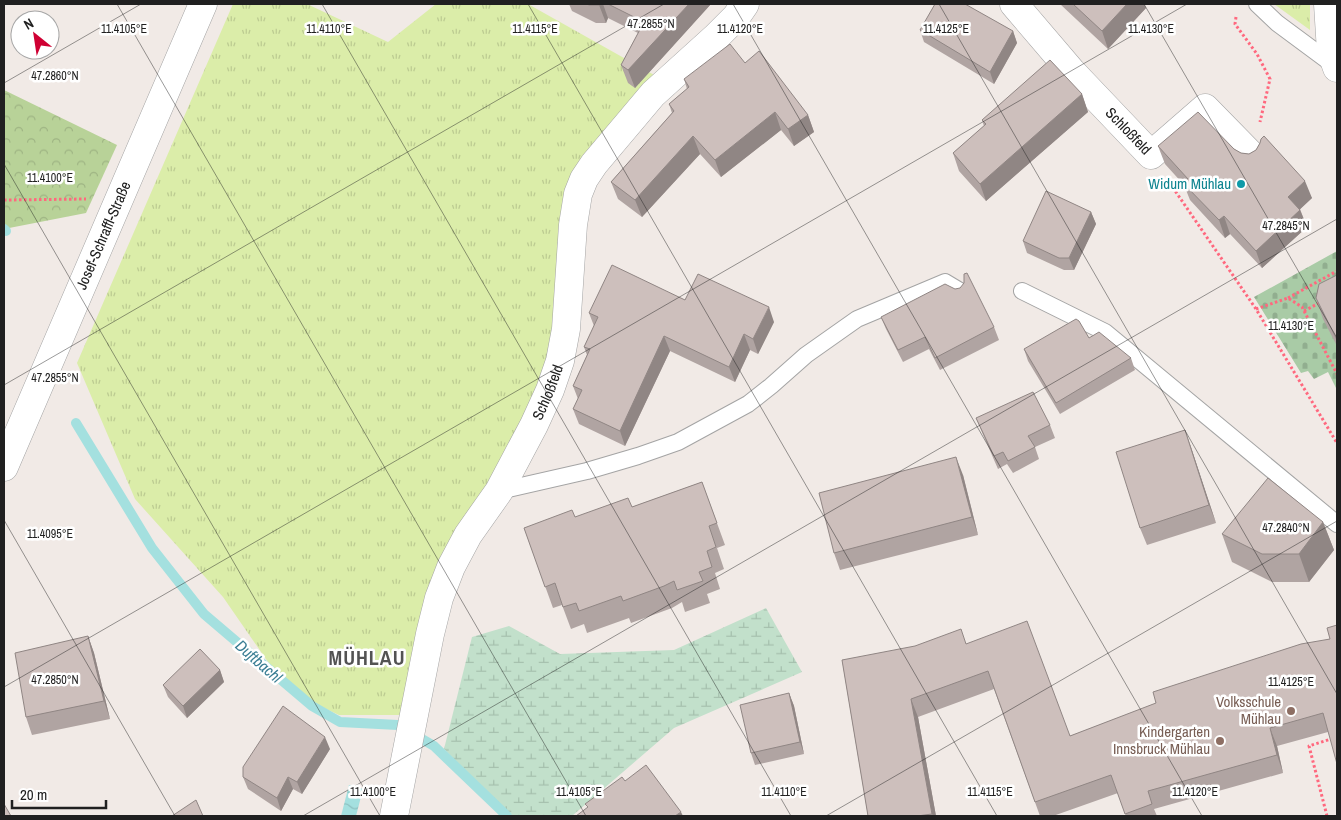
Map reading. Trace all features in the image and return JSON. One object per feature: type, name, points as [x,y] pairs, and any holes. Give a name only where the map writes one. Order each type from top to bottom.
[{"type":"street","name":"Josef-Schraffl-Straße","points":[[4,467],[203,4]]},
{"type":"street","name":"Schloßfeld","points":[[394,816],[430,634],[439,598],[451,567],[468,535],[499,491],[534,425],[550,390],[560,361],[566,328],[573,225],[578,194],[584,179],[594,164],[653,94],[716,37],[736,17],[745,4]]},
{"type":"street","name":"Schloßfeld","points":[[1014,4],[1072,72],[1152,155],[1205,108],[1252,156]]},
{"type":"street","points":[[1328,4],[1331,51],[1337,68]]},
{"type":"lane","points":[[1256,4],[1277,23],[1337,68]]},
{"type":"lane","points":[[499,491],[587,471],[678,442],[748,404],[806,355],[857,319],[945,282],[960,291]]},
{"type":"lane","points":[[1022,291],[1105,332],[1337,524]]},
{"type":"path","points":[[1238,9],[1235,24],[1257,54],[1270,79],[1252,156]]},
{"type":"path","points":[[1152,155],[1256,309],[1337,443]]},
{"type":"path","points":[[4,200],[118,198]]},
{"type":"path","points":[[1256,309],[1288,298],[1337,270]]},
{"type":"path","points":[[1288,298],[1302,307],[1337,374]]},
{"type":"path","points":[[1304,311],[1329,298]]},
{"type":"path","points":[[1327,816],[1309,746],[1337,738]]},
{"type":"green space","points":[[233,4],[307,4],[388,42],[436,4],[528,4],[656,76],[585,162],[554,343],[535,408],[452,547],[409,715],[339,715],[288,691],[223,597],[135,499],[77,363]]},
{"type":"green space","points":[[1274,4],[1310,4],[1310,30]]},
{"type":"green space","points":[[4,90],[117,145],[86,213],[4,229]]},
{"type":"green space","points":[[1337,251],[1337,390],[1328,372],[1314,379],[1308,371],[1301,373],[1254,297]]},
{"type":"green space","points":[[766,608],[802,672],[674,728],[572,816],[512,816],[444,749],[472,637],[509,626],[560,654],[674,650]]},
{"type":"water","points":[[349,785],[363,789],[356,816],[341,816]]},
{"type":"building","points":[[608,4],[689,4],[628,70],[621,65],[644,22]]},
{"type":"building","points":[[935,4],[965,4],[1013,31],[990,72],[920,30]]},
{"type":"building","points":[[1073,4],[1127,4],[1102,31]]},
{"type":"building","points":[[730,44],[745,63],[759,51],[808,115],[788,129],[775,112],[715,160],[693,136],[635,200],[611,182],[674,111],[669,104],[689,87],[684,79]]},
{"type":"building","points":[[1050,60],[1082,94],[980,184],[953,153],[986,124],[982,120]]},
{"type":"building","name":"Widum Mühlau","points":[[1198,112],[1234,149],[1241,153],[1249,154],[1256,150],[1264,136],[1305,181],[1288,197],[1300,210],[1256,251],[1224,216],[1219,220],[1183,183],[1188,179],[1158,146]]},
{"type":"building","points":[[1046,191],[1091,212],[1069,258],[1059,258],[1023,241]]},
{"type":"building","points":[[612,265],[685,300],[698,274],[769,307],[753,339],[744,334],[729,367],[664,336],[620,431],[573,409],[582,390],[573,386],[590,349],[584,347],[598,317],[589,313]]},
{"type":"building","points":[[967,273],[994,327],[935,358],[925,337],[898,350],[881,317],[945,284],[955,289],[960,288],[964,283],[964,274]]},
{"type":"building","points":[[1337,275],[1337,340],[1316,298],[1319,284]]},
{"type":"building","points":[[1076,319],[1089,338],[1099,332],[1131,358],[1056,403],[1024,349]]},
{"type":"building","points":[[1033,392],[1050,425],[1028,436],[1035,447],[1008,461],[1003,452],[994,456],[976,418]]},
{"type":"building","points":[[1185,430],[1209,505],[1140,528],[1116,452]]},
{"type":"building","points":[[956,457],[972,517],[834,553],[819,493]]},
{"type":"building","points":[[1268,478],[1323,522],[1299,554],[1262,554],[1222,534]]},
{"type":"building","points":[[702,482],[717,523],[709,526],[716,547],[707,551],[712,567],[699,572],[703,581],[677,590],[674,581],[623,601],[621,596],[579,611],[576,603],[563,607],[555,583],[545,587],[524,528],[572,510],[575,517],[628,498],[632,507]]},
{"type":"building","points":[[1027,621],[1070,736],[1156,703],[1153,692],[1301,644],[1330,639],[1327,628],[1337,625],[1337,764],[1323,713],[1270,728],[1277,755],[1148,791],[1152,804],[1125,814],[1111,775],[1035,802],[988,671],[911,699],[932,814],[917,816],[868,816],[842,660],[915,646],[961,629],[966,644]]},
{"type":"building","points":[[88,636],[104,701],[26,717],[15,653]]},
{"type":"building","points":[[200,649],[220,670],[183,706],[163,685]]},
{"type":"building","points":[[789,693],[800,742],[751,753],[740,705]]},
{"type":"building","points":[[283,706],[325,737],[297,782],[288,777],[277,798],[243,777],[243,767]]},
{"type":"building","points":[[646,765],[681,812],[675,816],[576,816],[588,807],[585,804],[622,777],[625,781]]},
{"type":"building","points":[[196,800],[203,816],[172,816]]},
{"type":"building","points":[[4,804],[11,816],[4,816]]},
{"type":"waterway","name":"Duftbachl","points":[[76,423],[152,548],[204,614],[312,706],[340,722],[398,725],[434,746],[507,816]]},
{"type":"place","name":"Widum Mühlau","points":[[1241,184]]},
{"type":"place","name":"Volksschule Mühlau","points":[[1291,711]]},
{"type":"place","name":"Kindergarten Innsbruck Mühlau","points":[[1220,741]]},
{"type":"district","name":"MÜHLAU","points":[[367,658]]}]
